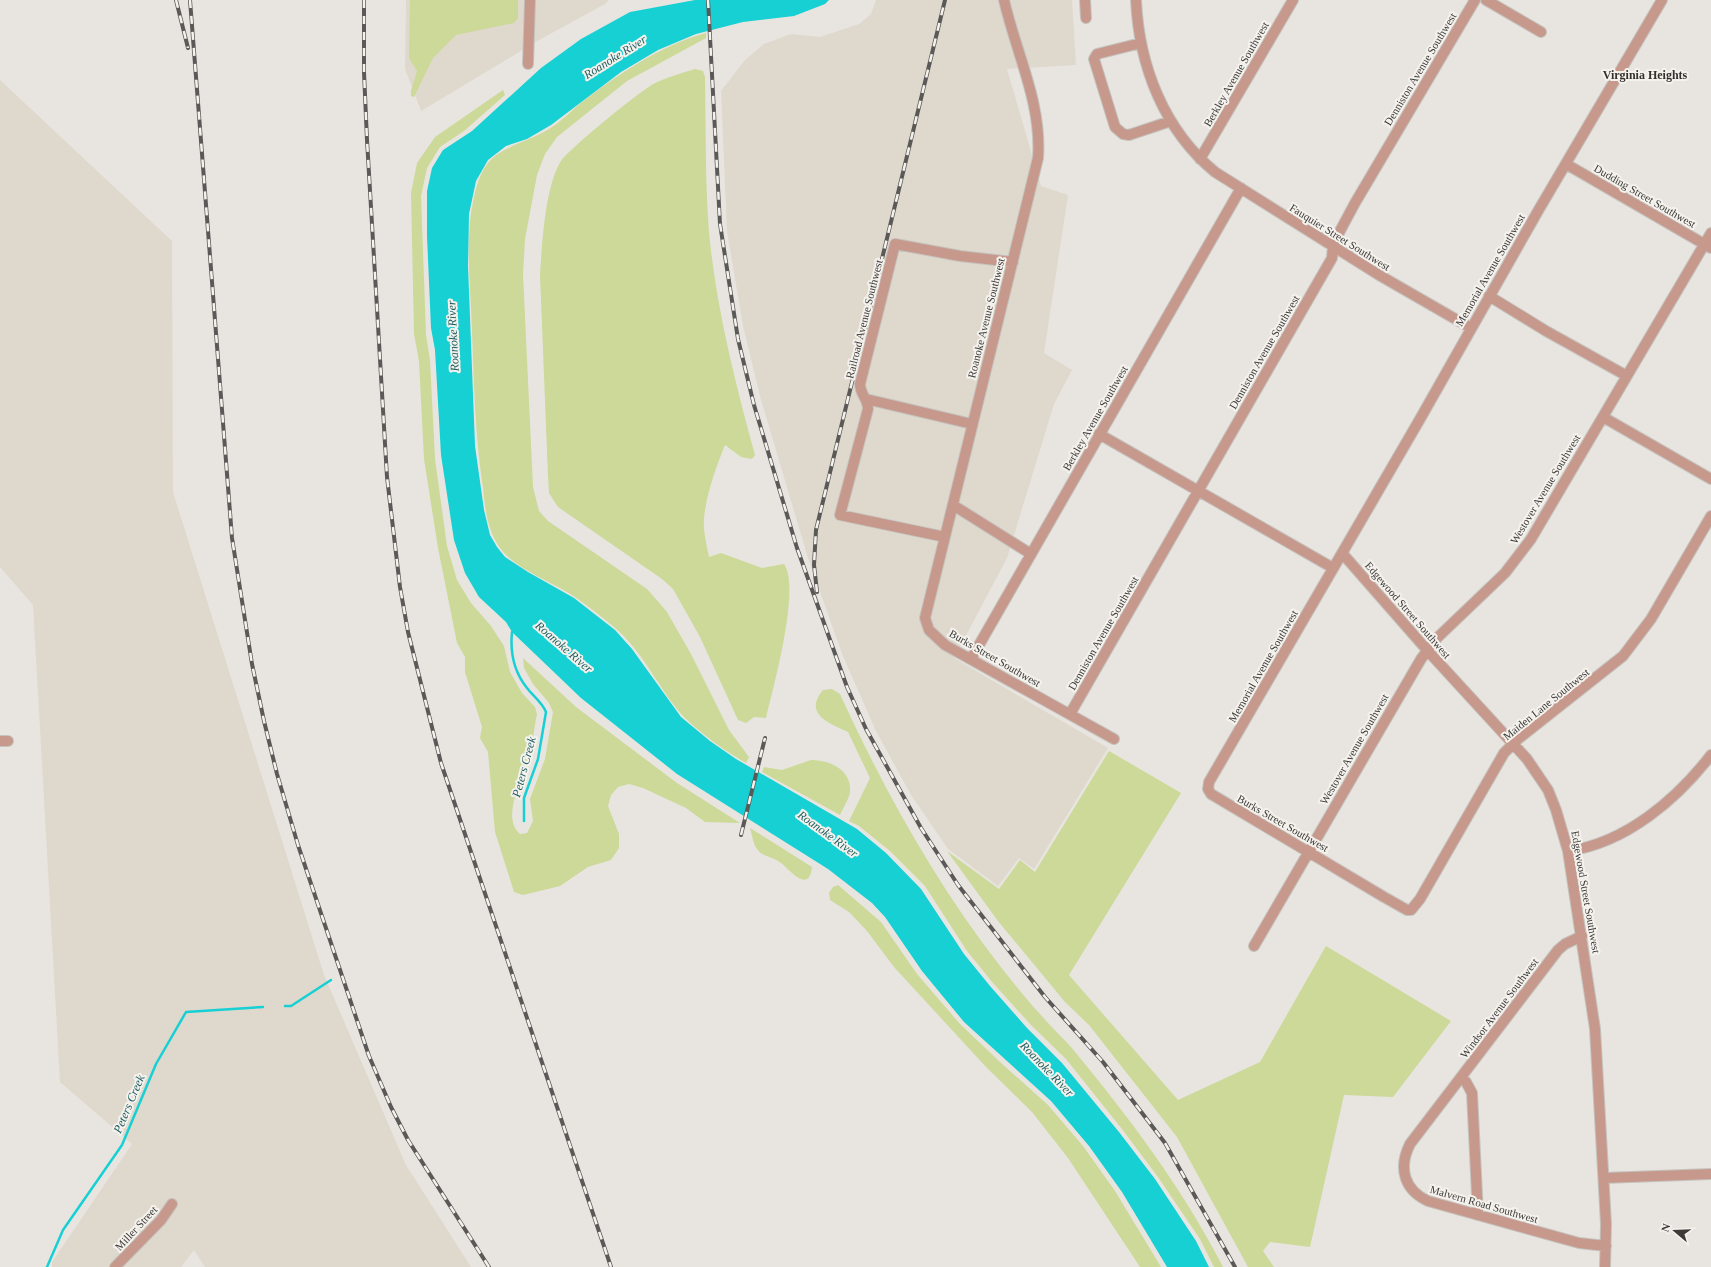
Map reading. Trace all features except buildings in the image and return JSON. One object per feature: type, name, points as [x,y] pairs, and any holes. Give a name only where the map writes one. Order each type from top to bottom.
[{"type":"street","points":[[528,64],[530,0]]},
{"type":"street","name":"Roanoke Avenue Southwest","points":[[945,538],[1038,158],[1039,139],[1037,117],[1004,0]]},
{"type":"street","points":[[1085,0],[1086,18]]},
{"type":"street","name":"Fauquier Street Southwest","points":[[1136,0],[1141,43],[1151,81],[1171,121],[1189,148],[1200,159],[1215,172],[1378,275],[1471,328]]},
{"type":"street","name":"Berkley Avenue Southwest","points":[[1200,159],[1293,0]]},
{"type":"street","name":"Denniston Avenue Southwest","points":[[1070,714],[1332,258],[1333,246],[1355,203],[1475,0]]},
{"type":"street","points":[[1486,0],[1541,32]]},
{"type":"street","name":"Memorial Avenue Southwest","points":[[1212,776],[1662,0]]},
{"type":"street","points":[[1141,43],[1097,54],[1094,59],[1104,98],[1115,127],[1123,134],[1129,135],[1171,121]]},
{"type":"street","name":"Dudding Street Southwest","points":[[1566,164],[1708,246]]},
{"type":"street","name":"Berkley Avenue Southwest","points":[[971,659],[1241,188]]},
{"type":"street","name":"Westover Avenue Southwest","points":[[1254,946],[1427,650],[1505,573],[1524,549],[1627,376],[1708,246],[1711,233]]},
{"type":"street","name":"Railroad Avenue Southwest","points":[[945,538],[840,515],[868,409],[860,384],[895,244],[968,257],[1013,262]]},
{"type":"street","points":[[1489,296],[1546,331],[1627,376]]},
{"type":"street","points":[[866,399],[972,424]]},
{"type":"street","points":[[1603,417],[1711,478]]},
{"type":"street","points":[[1099,434],[1333,568]]},
{"type":"street","points":[[953,506],[1031,554]]},
{"type":"street","name":"Maiden Lane Southwest","points":[[1360,882],[1407,910],[1414,908],[1500,759],[1512,744],[1623,656],[1651,619],[1711,516]]},
{"type":"street","name":"Burks Street Southwest","points":[[945,538],[925,612],[926,624],[934,636],[971,659],[1114,738]]},
{"type":"street","name":"Edgewood Street Southwest","points":[[1342,553],[1538,774],[1548,790],[1556,810],[1568,851],[1595,1029],[1604,1178],[1606,1246],[1605,1267]]},
{"type":"street","points":[[1568,851],[1589,847],[1630,828],[1666,803],[1681,789],[1711,755]]},
{"type":"street","name":"Burks Street Southwest","points":[[1212,776],[1208,789],[1214,797],[1360,882]]},
{"type":"street","name":"Windsor Avenue Southwest","points":[[1442,1103],[1558,950],[1565,944],[1582,936]]},
{"type":"street","points":[[1461,1078],[1466,1082],[1472,1092],[1478,1215]]},
{"type":"street","name":"Malvern Road Southwest","points":[[1442,1103],[1410,1144],[1406,1152],[1403,1166],[1404,1179],[1413,1192],[1420,1198],[1478,1215],[1579,1242],[1606,1246]]},
{"type":"street","points":[[1604,1178],[1711,1174]]},
{"type":"street","name":"Miller Street","points":[[115,1267],[161,1220],[172,1204]]},
{"type":"shaded area","points":[[406,0],[609,0],[605,4],[539,40],[421,111],[405,69]]},
{"type":"shaded area","points":[[876,0],[1072,0],[1076,65],[1007,69],[1041,186],[1068,195],[1044,353],[1072,370],[1054,404],[1007,558],[954,658],[1108,748],[1034,869],[1019,858],[998,886],[948,849],[911,795],[875,729],[843,656],[808,558],[761,400],[743,326],[727,231],[721,91],[745,60],[764,44],[791,34],[820,37],[859,24],[871,14]]},
{"type":"shaded area","points":[[0,80],[172,241],[173,492],[324,975],[406,1165],[471,1267],[205,1267],[194,1250],[181,1267],[52,1267],[52,1262],[132,1144],[60,1082],[33,605],[0,567]]},
{"type":"green space","points":[[410,0],[518,0],[518,18],[514,23],[456,35],[433,58],[414,97],[411,96],[411,91],[417,71],[409,58]]},
{"type":"green space","points":[[706,33],[706,38],[627,81],[557,137],[545,154],[537,175],[525,239],[523,274],[533,487],[539,511],[548,521],[647,589],[667,612],[691,654],[729,730],[749,757],[746,763],[729,753],[697,729],[683,716],[634,647],[614,627],[566,591],[513,561],[498,545],[491,532],[486,510],[478,449],[475,410],[469,243],[473,200],[476,187],[484,168],[501,152],[545,132],[596,91],[626,71],[673,45]]},
{"type":"green space","points":[[695,69],[703,71],[705,77],[708,213],[716,288],[740,400],[755,455],[752,459],[741,457],[725,445],[707,498],[704,519],[706,543],[709,557],[721,553],[762,568],[784,564],[788,576],[788,615],[766,718],[754,717],[746,723],[738,720],[700,637],[673,589],[662,579],[558,507],[549,493],[540,275],[545,216],[551,185],[561,161],[577,144],[606,120],[655,83]]},
{"type":"green space","points":[[503,90],[505,95],[464,131],[440,147],[427,168],[421,196],[426,335],[430,360],[435,459],[447,546],[457,580],[471,603],[491,626],[504,646],[510,672],[522,693],[535,707],[537,714],[530,751],[515,796],[512,817],[514,827],[520,834],[527,833],[533,821],[530,799],[545,759],[553,712],[549,703],[533,684],[524,668],[523,658],[576,707],[677,783],[740,823],[705,822],[686,808],[643,788],[629,784],[618,787],[611,795],[608,806],[619,834],[619,848],[611,860],[588,867],[560,886],[523,895],[514,892],[495,832],[488,752],[480,738],[482,727],[465,672],[465,657],[457,643],[438,548],[424,459],[419,361],[414,334],[411,193],[417,163],[435,137]]},
{"type":"green space","points":[[832,689],[840,694],[874,765],[893,800],[932,868],[954,902],[1000,966],[1048,1023],[1071,1047],[1113,1099],[1153,1153],[1190,1209],[1223,1267],[1214,1267],[1200,1239],[1158,1177],[1122,1129],[1066,1059],[1031,1025],[993,983],[967,951],[925,886],[890,851],[859,826],[849,821],[870,778],[848,732],[826,721],[817,711],[816,705],[818,698],[823,690]]},
{"type":"green space","points":[[1109,751],[1181,793],[1069,975],[1178,1100],[1260,1062],[1326,946],[1451,1021],[1393,1097],[1344,1095],[1310,1247],[1270,1242],[1263,1251],[1274,1267],[1248,1267],[1177,1137],[1089,1025],[1065,1002],[998,921],[947,851],[999,889],[1020,860],[1035,872]]},
{"type":"green space","points":[[811,760],[818,760],[832,764],[844,772],[850,784],[850,792],[840,815],[762,772],[764,767],[782,770]]},
{"type":"green space","points":[[750,828],[812,867],[810,875],[807,879],[803,880],[798,878],[778,861],[759,852],[754,844]]},
{"type":"green space","points":[[838,885],[881,922],[917,974],[960,1024],[1048,1105],[1083,1146],[1115,1191],[1161,1267],[1140,1267],[1068,1158],[1032,1112],[986,1067],[894,967],[867,931],[849,912],[830,900],[829,893],[833,887]]},
{"type":"water","name":"Roanoke River","points":[[695,0],[829,0],[825,4],[794,16],[743,22],[696,34],[658,50],[621,72],[551,125],[527,139],[506,146],[488,160],[476,181],[469,214],[468,266],[475,446],[484,510],[490,535],[505,557],[574,598],[615,630],[632,649],[681,717],[710,741],[736,759],[857,829],[886,853],[921,889],[964,954],[990,986],[1027,1028],[1062,1063],[1119,1132],[1155,1179],[1196,1241],[1209,1267],[1167,1267],[1122,1192],[1089,1146],[1051,1101],[964,1022],[922,971],[885,917],[872,903],[828,869],[677,774],[581,698],[512,632],[506,622],[479,597],[465,573],[454,540],[441,455],[435,350],[431,328],[427,236],[427,191],[432,168],[443,150],[472,131],[541,68],[581,39],[630,12]]},
{"type":"waterway","name":"Peters Creek","points":[[515,630],[512,632],[512,654],[516,669],[529,691],[542,705],[546,712],[538,759],[524,798],[524,821]]},
{"type":"waterway","name":"Peters Creek","points":[[285,1006],[291,1006],[331,980]]},
{"type":"waterway","name":"Peters Creek","points":[[47,1267],[63,1230],[122,1145],[156,1064],[186,1012],[263,1007]]},
{"type":"railway","points":[[176,0],[188,48]]},
{"type":"railway","points":[[190,0],[232,538],[252,664],[264,721],[277,774],[298,845],[369,1056],[391,1107],[408,1140],[489,1267]]},
{"type":"railway","points":[[364,0],[364,72],[367,140],[387,477],[400,587],[408,632],[441,763],[611,1267]]},
{"type":"railway","points":[[708,0],[720,224],[738,339],[754,405],[797,548],[847,687],[866,729],[921,828],[958,885],[1045,997],[1103,1062],[1165,1143],[1235,1267]]},
{"type":"railway","points":[[817,592],[814,565],[816,530],[945,0]]},
{"type":"railway","points":[[741,835],[765,738]]},
{"type":"district","name":"Virginia Heights","points":[[1645,75]]}]
